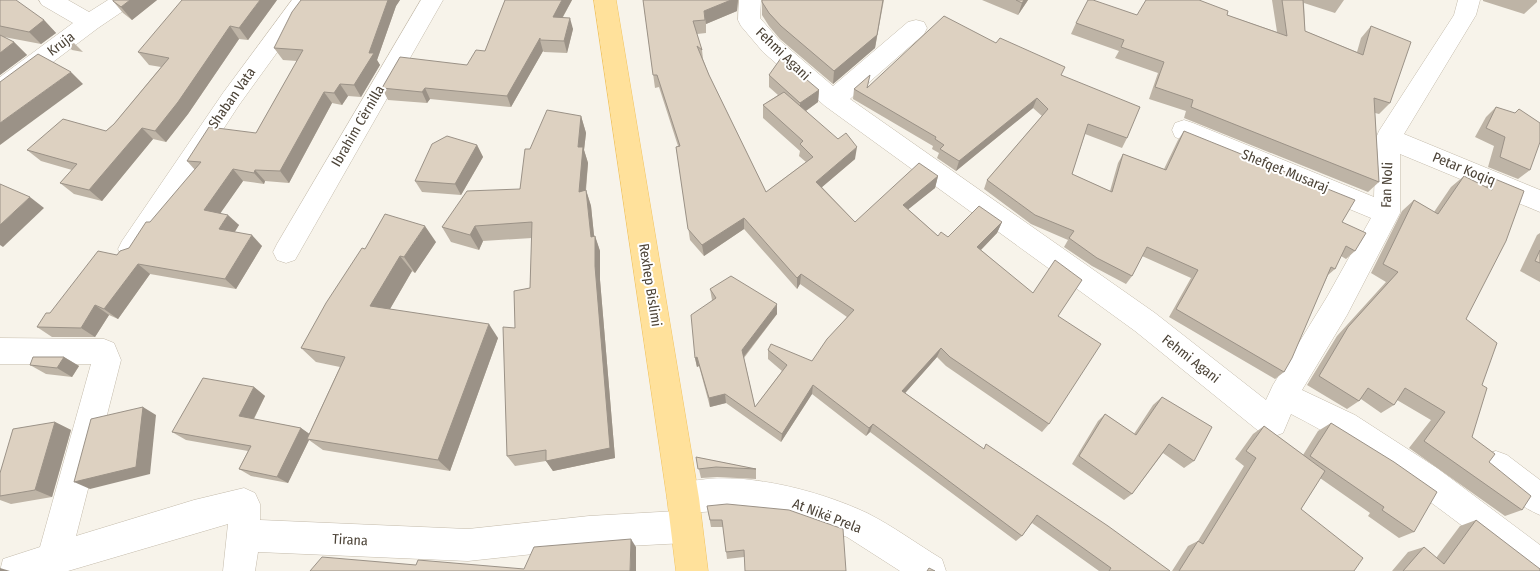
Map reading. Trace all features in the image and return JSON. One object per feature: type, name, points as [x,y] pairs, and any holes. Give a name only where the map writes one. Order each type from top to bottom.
[{"type":"main road","name":"Rexhep Bislimi","points":[[605,0],[692,571]]},
{"type":"street","points":[[50,0],[90,22]]},
{"type":"street","name":"Kruja","points":[[0,90],[90,22],[124,0]]},
{"type":"street","name":"Shaban Vata","points":[[131,249],[231,99],[304,0]]},
{"type":"street","name":"Ibrahim Cërnilla","points":[[286,252],[432,0]]},
{"type":"street","name":"Fehmi Agani","points":[[750,0],[749,20],[771,46],[834,100],[1145,322],[1272,423],[1283,396]]},
{"type":"street","points":[[1388,138],[1465,15],[1469,0]]},
{"type":"street","points":[[834,100],[916,28]]},
{"type":"street","name":"Shefqet Musaraj","points":[[1184,130],[1387,213]]},
{"type":"street","name":"Petar Koqiq","points":[[1388,138],[1540,201]]},
{"type":"street","name":"Fan Noli","points":[[1283,396],[1337,306],[1387,213],[1388,138]]},
{"type":"street","points":[[0,352],[93,351],[104,352],[107,360],[53,560]]},
{"type":"street","points":[[1283,396],[1344,425],[1426,479],[1540,565]]},
{"type":"street","points":[[1496,466],[1540,499]]},
{"type":"street","name":"At Nikë Prela","points":[[684,512],[728,494],[789,500],[857,525],[930,571]]},
{"type":"street","points":[[15,571],[194,516],[244,504],[244,535],[239,571]]},
{"type":"street","name":"Tirana","points":[[244,535],[468,545],[589,532],[684,512]]},
{"type":"building","points":[[0,0],[16,0],[44,20],[29,32],[0,26]]},
{"type":"building","points":[[113,0],[130,0],[121,7]]},
{"type":"building","points":[[182,0],[260,0],[239,28],[230,26],[178,102],[155,131],[142,128],[89,190],[60,183],[77,164],[27,150],[63,119],[106,131],[114,124],[169,58],[138,52]]},
{"type":"building","points":[[301,0],[388,0],[369,53],[374,53],[354,85],[340,84],[334,93],[324,92],[280,171],[255,170],[254,173],[233,169],[204,210],[228,215],[219,229],[252,235],[225,279],[138,264],[104,309],[95,305],[81,328],[37,327],[46,313],[50,313],[98,251],[117,255],[120,251],[129,248],[146,222],[150,222],[201,162],[187,161],[209,127],[256,133],[303,50],[274,48],[292,12]]},
{"type":"building","points":[[505,0],[562,0],[553,17],[570,18],[564,41],[540,40],[540,38],[507,96],[425,88],[422,92],[382,88],[400,57],[467,65],[476,50],[485,51]]},
{"type":"building","points":[[643,0],[731,0],[704,11],[705,20],[693,21],[702,50],[697,46],[709,75],[766,192],[813,157],[800,144],[803,141],[763,105],[784,92],[838,139],[846,133],[857,147],[816,182],[855,222],[919,163],[938,176],[903,205],[938,236],[941,232],[948,237],[979,206],[1002,222],[977,247],[1033,293],[1055,260],[1082,280],[1058,316],[1101,344],[1049,424],[950,357],[941,348],[902,391],[984,449],[986,444],[1108,526],[1170,571],[1109,571],[1111,568],[1037,515],[1022,536],[873,424],[869,428],[813,385],[782,434],[725,394],[709,398],[697,357],[695,358],[691,315],[716,298],[710,289],[731,276],[777,304],[742,350],[755,407],[787,365],[768,350],[771,344],[812,361],[827,339],[854,310],[801,274],[797,278],[744,218],[702,245],[688,229],[676,147],[680,146],[657,75],[653,75]]},
{"type":"building","points":[[762,0],[883,0],[877,35],[834,71],[781,26],[769,13]]},
{"type":"building","points":[[1088,0],[1137,15],[1146,0],[1199,0],[1228,11],[1227,15],[1287,36],[1282,0],[1303,0],[1305,31],[1363,55],[1371,26],[1411,42],[1390,103],[1374,98],[1379,182],[1191,107],[1193,100],[1155,87],[1164,62],[1121,47],[1124,40],[1076,23]]},
{"type":"building","points":[[944,16],[996,43],[1000,38],[1065,67],[1061,75],[1140,107],[1127,138],[1088,124],[1072,174],[1112,192],[1123,154],[1166,170],[1184,131],[1355,200],[1342,222],[1366,233],[1355,251],[1346,246],[1335,269],[1331,267],[1292,358],[1284,372],[1176,309],[1198,270],[1147,247],[1132,276],[1097,258],[1069,238],[1074,231],[1035,215],[987,180],[1048,109],[1037,98],[959,161],[940,149],[944,145],[935,139],[936,137],[854,89],[870,75],[867,88]]},
{"type":"building","points":[[0,35],[14,42],[0,53]]},
{"type":"building","points":[[64,35],[71,40],[60,38]]},
{"type":"building","points":[[38,54],[71,72],[0,123],[0,82]]},
{"type":"building","points":[[781,58],[819,90],[800,103],[769,75]]},
{"type":"building","points":[[1496,107],[1515,113],[1519,109],[1540,123],[1540,142],[1530,170],[1500,157],[1505,137],[1486,128]]},
{"type":"building","points":[[547,110],[581,116],[578,147],[583,147],[579,192],[586,190],[591,237],[595,236],[595,266],[610,448],[546,461],[546,450],[507,456],[503,327],[515,328],[514,291],[530,288],[532,222],[475,226],[470,235],[442,227],[467,191],[520,189],[525,149],[530,149]]},
{"type":"building","points":[[447,136],[477,145],[455,184],[415,181],[432,144]]},
{"type":"building","points":[[1464,176],[1492,190],[1495,179],[1524,191],[1506,241],[1466,319],[1497,343],[1482,385],[1487,388],[1472,437],[1495,454],[1489,462],[1531,496],[1522,510],[1424,441],[1445,412],[1405,388],[1394,405],[1368,388],[1359,401],[1319,376],[1348,327],[1398,272],[1383,264],[1414,200],[1438,214]]},
{"type":"building","points":[[0,184],[30,197],[0,225]]},
{"type":"building","points":[[385,214],[425,226],[404,257],[400,256],[370,306],[489,324],[438,460],[307,439],[345,357],[301,348],[326,303],[362,248],[365,249]]},
{"type":"building","points":[[1540,250],[1540,263],[1535,261]]},
{"type":"building","points":[[33,357],[64,357],[57,368],[30,365]]},
{"type":"building","points":[[203,378],[254,387],[239,416],[301,428],[277,477],[239,469],[251,446],[172,432]]},
{"type":"building","points":[[1162,397],[1212,427],[1194,461],[1169,444],[1132,494],[1079,456],[1105,414],[1136,435]]},
{"type":"building","points":[[143,407],[136,467],[74,482],[91,419]]},
{"type":"building","points":[[55,422],[35,490],[0,496],[0,473],[13,429]]},
{"type":"building","points":[[1331,423],[1394,462],[1437,492],[1414,532],[1382,510],[1384,507],[1310,456]]},
{"type":"building","points":[[1264,426],[1325,471],[1301,509],[1363,558],[1354,571],[1179,571],[1198,541],[1203,544],[1256,458],[1246,451]]},
{"type":"building","points":[[696,457],[756,469],[716,467],[698,469]]},
{"type":"building","points":[[727,504],[789,510],[843,529],[846,571],[745,571],[744,550],[726,552],[722,520],[710,520],[707,506]]},
{"type":"building","points":[[1476,520],[1540,569],[1540,571],[1403,571],[1424,547],[1444,564]]},
{"type":"building","points":[[631,539],[630,571],[310,571],[322,557],[416,565],[418,560],[524,569],[534,547]]}]
